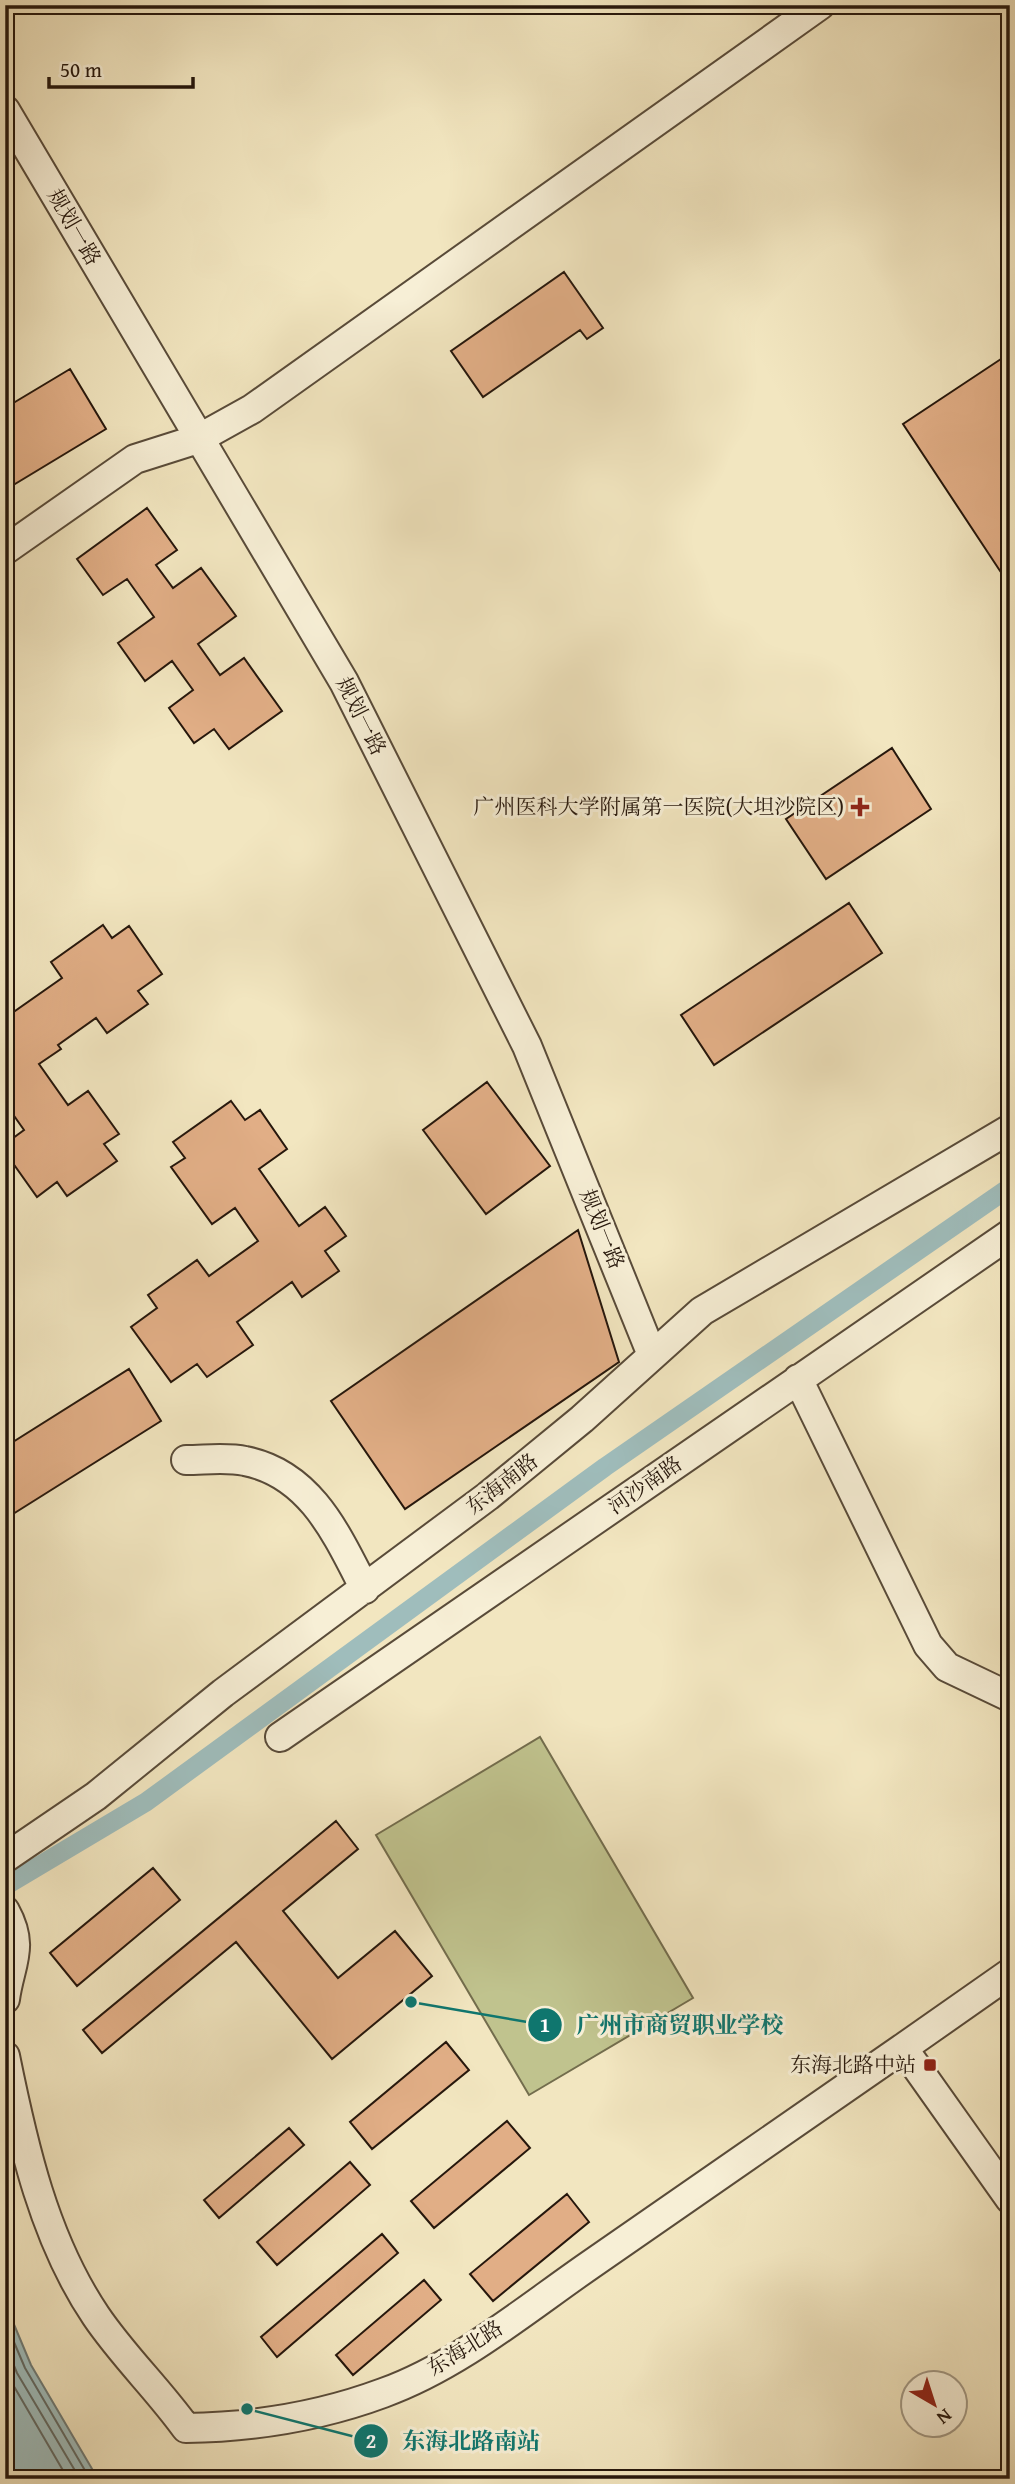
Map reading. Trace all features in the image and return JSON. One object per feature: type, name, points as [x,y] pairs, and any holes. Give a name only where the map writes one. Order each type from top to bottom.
[{"type":"street","points":[[5,550],[135,459],[198,439],[252,409],[820,5]]},
{"type":"street","name":"规划一路","points":[[5,110],[344,681],[527,1046],[652,1355]]},
{"type":"street","name":"东海南路","points":[[5,1858],[96,1796],[184,1723],[532,1461],[702,1311],[741,1285],[1010,1129]]},
{"type":"street","name":"河沙南路","points":[[281,1737],[1010,1234]]},
{"type":"street","points":[[798,1379],[928,1645],[947,1667],[1010,1697]]},
{"type":"street","points":[[186,1460],[244,1460],[275,1470],[306,1493],[327,1515],[365,1589]]},
{"type":"street","points":[[5,1999],[16,1952],[15,1932],[6,1913]]},
{"type":"street","name":"东海北路","points":[[5,2056],[27,2158],[71,2273],[122,2352],[186,2428],[251,2424],[338,2407],[385,2393],[459,2355],[1010,1973]]},
{"type":"street","points":[[903,2048],[1010,2199]]},
{"type":"green space","points":[[540,1737],[693,1998],[529,2095],[376,1835]]},
{"type":"water","points":[[5,2303],[31,2365],[98,2479],[5,2479]]},
{"type":"building","points":[[564,272],[603,328],[587,339],[580,330],[483,397],[451,351]]},
{"type":"building","points":[[1010,353],[1010,586],[903,424]]},
{"type":"building","points":[[70,369],[106,429],[5,490],[5,408]]},
{"type":"building","points":[[147,508],[177,550],[156,565],[173,588],[201,568],[236,616],[198,644],[220,675],[244,658],[282,711],[229,749],[214,729],[194,743],[169,708],[193,690],[172,661],[145,681],[118,643],[154,617],[127,579],[103,595],[77,559]]},
{"type":"building","points":[[892,748],[931,809],[826,879],[786,819]]},
{"type":"building","points":[[849,903],[882,953],[714,1065],[681,1015]]},
{"type":"building","points":[[103,925],[112,938],[129,926],[162,974],[138,991],[148,1004],[107,1033],[96,1018],[58,1045],[61,1049],[39,1064],[68,1105],[88,1091],[119,1134],[104,1144],[117,1161],[67,1196],[57,1182],[37,1197],[5,1152],[5,1144],[24,1130],[5,1103],[5,1018],[62,978],[51,962]]},
{"type":"building","points":[[487,1082],[550,1166],[486,1214],[423,1130]]},
{"type":"building","points":[[231,1101],[245,1120],[260,1110],[287,1149],[259,1169],[299,1226],[325,1207],[346,1236],[325,1251],[339,1271],[302,1297],[292,1282],[237,1322],[253,1345],[207,1377],[197,1364],[171,1382],[131,1327],[157,1308],[148,1295],[197,1260],[209,1276],[258,1241],[235,1208],[212,1224],[171,1167],[185,1158],[173,1142]]},
{"type":"building","points":[[578,1230],[619,1362],[405,1509],[331,1401]]},
{"type":"building","points":[[129,1369],[161,1421],[5,1519],[5,1447]]},
{"type":"building","points":[[336,1821],[358,1849],[283,1911],[338,1978],[395,1931],[432,1976],[332,2059],[236,1942],[102,2053],[83,2030]]},
{"type":"building","points":[[153,1868],[180,1900],[77,1986],[50,1953]]},
{"type":"building","points":[[446,2042],[469,2070],[372,2149],[350,2122]]},
{"type":"building","points":[[507,2121],[530,2148],[434,2228],[411,2201]]},
{"type":"building","points":[[289,2128],[304,2145],[219,2218],[204,2200]]},
{"type":"building","points":[[350,2162],[370,2185],[277,2265],[257,2242]]},
{"type":"building","points":[[567,2194],[589,2222],[493,2301],[470,2274]]},
{"type":"building","points":[[382,2234],[398,2253],[277,2357],[261,2337]]},
{"type":"building","points":[[424,2280],[441,2300],[353,2375],[336,2355]]},
{"type":"waterway","points":[[5,1886],[146,1802],[605,1467],[1010,1187]]},
{"type":"place","name":"广州医科大学附属第一医院(大坦沙院区)","points":[[860,807]]},
{"type":"place","name":"广州市商贸职业学校","points":[[411,2002]]},
{"type":"place","name":"东海北路中站","points":[[930,2065]]},
{"type":"place","name":"东海北路南站","points":[[247,2409]]}]
